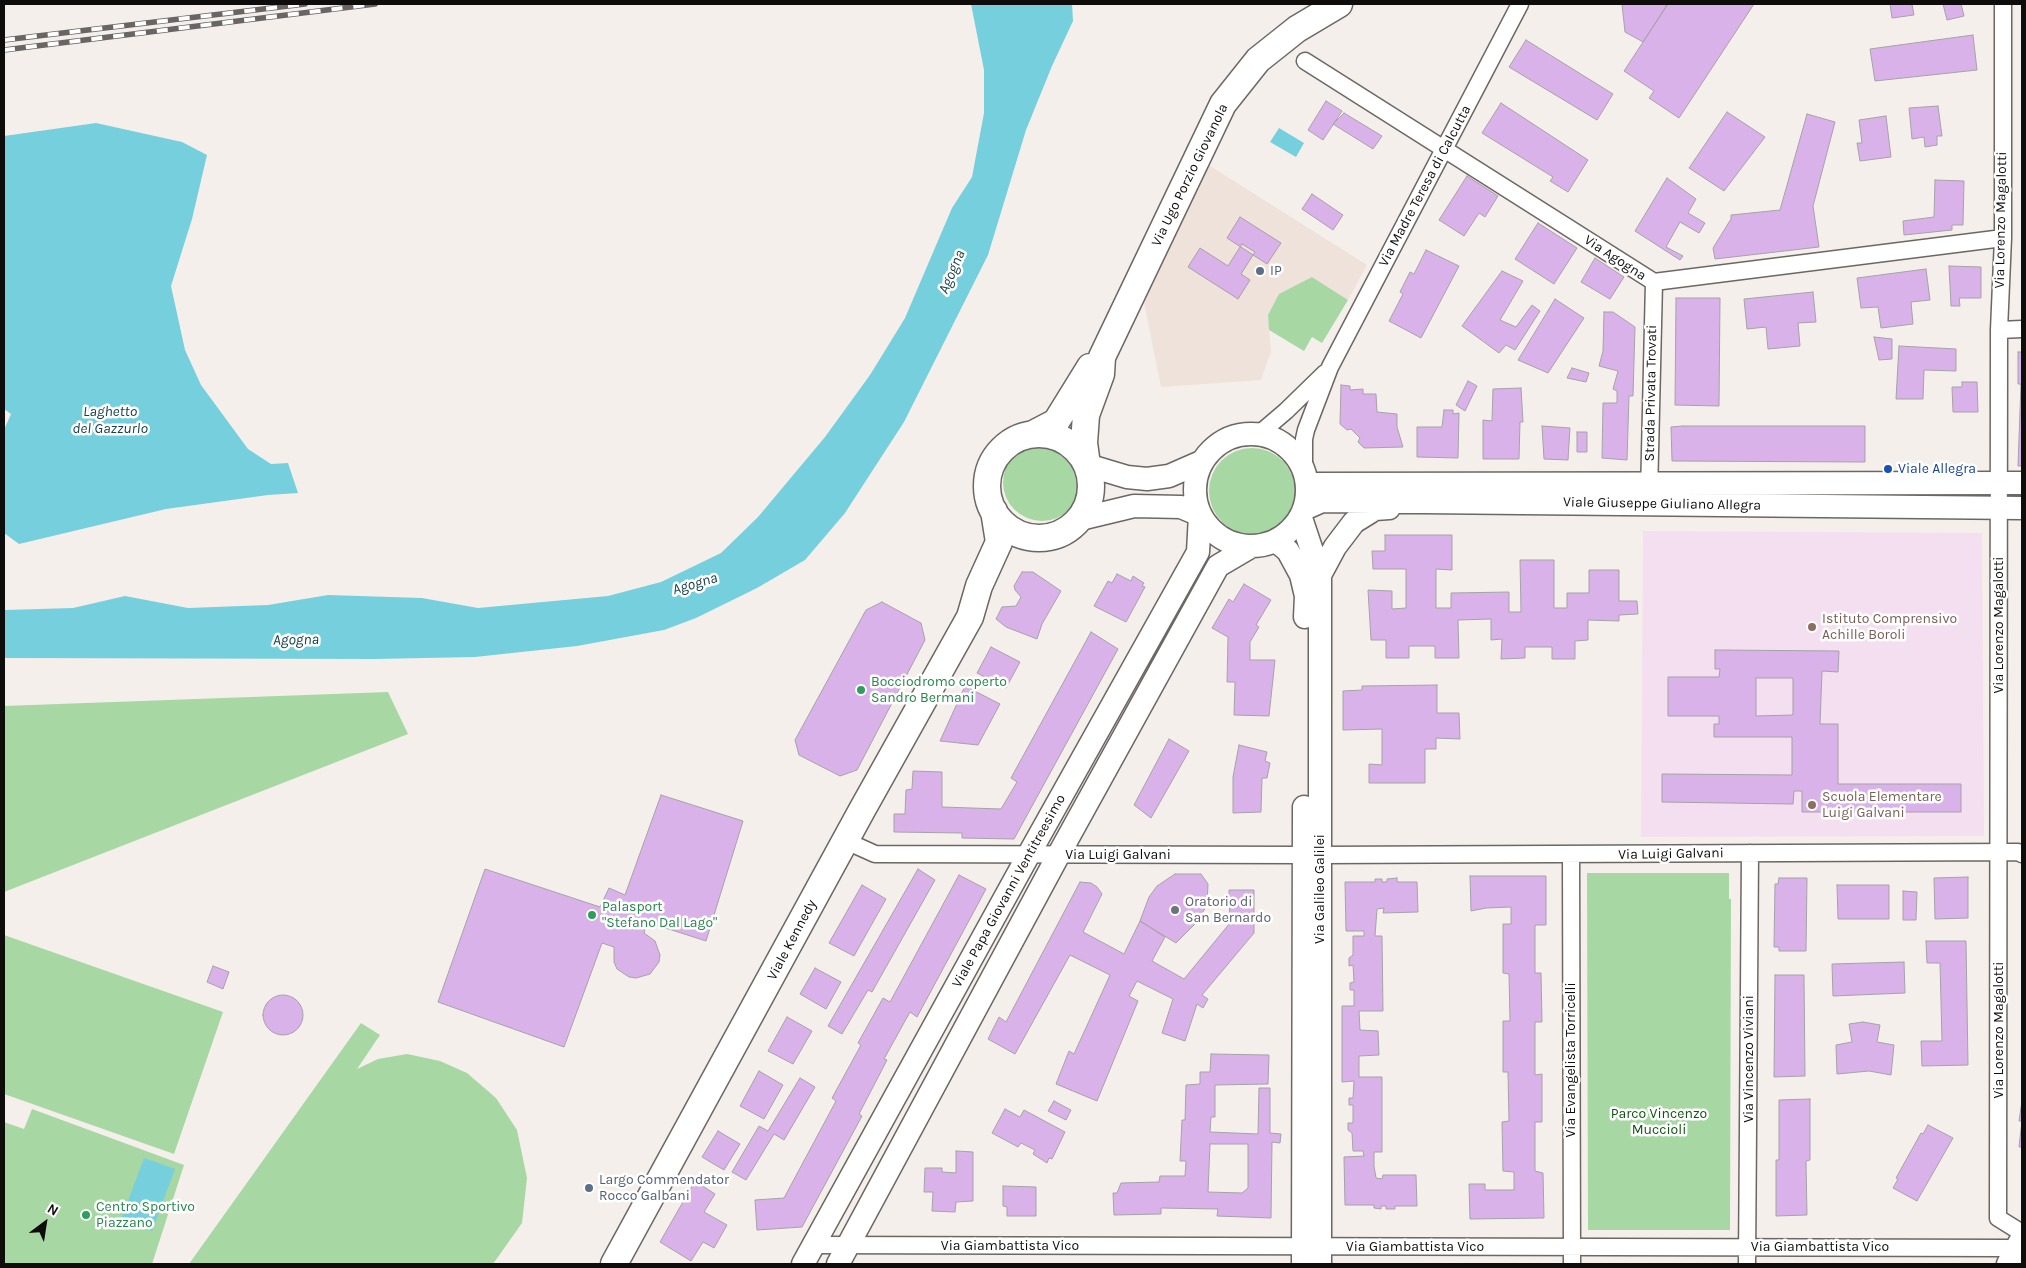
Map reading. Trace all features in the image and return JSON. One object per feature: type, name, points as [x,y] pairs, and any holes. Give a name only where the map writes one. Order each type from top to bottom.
[{"type":"main road","name":"Via Ugo Porzio Giovanola","points":[[1087,465],[1084,443],[1086,415],[1101,374],[1102,357],[1224,104],[1258,60],[1297,29],[1339,4]]},
{"type":"main road","name":"Via Ugo Porzio Giovanola","points":[[1033,434],[1056,422],[1089,368],[1102,357]]},
{"type":"main road","points":[[1033,434],[1050,434],[1065,440],[1078,451],[1087,465],[1092,489],[1088,505],[1080,519],[1069,529],[1055,535],[1021,542],[992,594],[970,617],[979,586],[999,542],[994,511],[988,495],[988,478],[993,462],[1003,448],[1017,439],[1033,434]]},
{"type":"main road","points":[[994,511],[1005,525],[1020,534],[1038,538]]},
{"type":"main road","name":"Viale Kennedy","points":[[614,1264],[970,617]]},
{"type":"street","name":"Via Madre Teresa di Calcutta","points":[[1306,476],[1304,439],[1330,367],[1520,4]]},
{"type":"street","name":"Via Lorenzo Magalotti","points":[[2003,4],[2003,238],[1999,330],[1998,1218],[2018,1250]]},
{"type":"street","name":"Via Agogna","points":[[1305,61],[1654,282],[2003,238]]},
{"type":"street","name":"Strada Privata Trovati","points":[[1649,494],[1654,282]]},
{"type":"street","points":[[1999,330],[2022,328]]},
{"type":"street","name":"Via Madre Teresa di Calcutta","points":[[1259,434],[1286,411],[1330,367]]},
{"type":"street","points":[[1246,433],[1259,434],[1282,442],[1294,453],[1306,476],[1307,502],[1290,531],[1276,541],[1259,546],[1242,546],[1226,540],[1211,530],[1200,515],[1194,497],[1195,479],[1201,462],[1213,447],[1228,437],[1246,433]]},
{"type":"street","points":[[1087,465],[1127,477],[1147,479],[1169,476],[1201,462]]},
{"type":"street","name":"Viale Giuseppe Giuliano Allegra","points":[[1306,476],[1649,494],[2022,508]]},
{"type":"street","name":"Viale Giuseppe Giuliano Allegra","points":[[1302,513],[1322,501],[1411,502],[2022,483]]},
{"type":"street","points":[[1320,575],[1335,546],[1354,522],[1376,509],[1399,507],[1411,502]]},
{"type":"street","points":[[1080,519],[1134,506],[1181,507],[1200,515]]},
{"type":"street","name":"Via Galileo Galilei","points":[[1302,513],[1320,575],[1312,855]]},
{"type":"street","name":"Viale Papa Giovanni Ventitreesimo","points":[[803,1264],[1198,552],[1200,515]]},
{"type":"street","name":"Via Galileo Galilei","points":[[1276,541],[1288,551],[1301,575],[1306,596],[1312,855],[1312,1255]]},
{"type":"street","name":"Viale Papa Giovanni Ventitreesimo","points":[[844,1255],[1059,854],[1218,566],[1252,546]]},
{"type":"street","name":"Via Luigi Galvani","points":[[846,841],[875,854],[1571,855],[2018,852],[2022,854]]},
{"type":"street","name":"Via Vincenzo Viviani","points":[[1747,1264],[1750,853]]},
{"type":"street","name":"Via Evangelista Torricelli","points":[[1571,855],[1572,1264]]},
{"type":"street","name":"Via Giambattista Vico","points":[[814,1245],[844,1255],[1312,1255],[1571,1246],[2007,1248],[2018,1250]]},
{"type":"shaded area","name":"IP","points":[[1207,164],[1367,265],[1348,300],[1312,277],[1268,315],[1271,352],[1261,380],[1161,387],[1143,298]]},
{"type":"shaded area","name":"Istituto Comprensivo Achille Boroli","points":[[1643,531],[1982,533],[1984,836],[1641,837]]},
{"type":"green space","points":[[1312,277],[1348,300],[1322,343],[1312,337],[1304,351],[1269,330],[1268,315],[1279,294]]},
{"type":"green space","points":[[1042,443],[1057,446],[1070,454],[1078,467],[1081,482],[1078,497],[1070,510],[1057,518],[1042,521],[1027,518],[1014,510],[1006,497],[1003,482],[1006,467],[1014,454],[1027,446]]},
{"type":"green space","points":[[1252,448],[1269,451],[1283,460],[1292,474],[1295,491],[1292,508],[1283,522],[1269,531],[1252,534],[1235,531],[1221,522],[1212,508],[1209,491],[1212,474],[1221,460],[1235,451]]},
{"type":"green space","points":[[388,692],[408,734],[4,892],[4,706]]},
{"type":"green space","name":"Parco Vincenzo Muccioli","points":[[1587,873],[1729,873],[1729,899],[1731,899],[1730,1230],[1588,1230]]},
{"type":"green space","points":[[4,935],[223,1012],[174,1154],[4,1094]]},
{"type":"green space","points":[[361,1023],[380,1035],[357,1069],[378,1059],[407,1054],[440,1061],[467,1073],[496,1098],[517,1130],[527,1178],[522,1223],[493,1264],[189,1264]]},
{"type":"green space","name":"Centro Sportivo Piazzano","points":[[32,1109],[184,1165],[152,1264],[4,1264],[4,1122],[24,1129]]},
{"type":"water","name":"Agogna","points":[[971,4],[1072,4],[1073,21],[1026,130],[988,255],[904,422],[845,513],[805,560],[757,588],[696,618],[664,630],[577,646],[475,657],[375,659],[4,658],[4,610],[73,608],[125,596],[188,608],[268,605],[328,595],[422,598],[478,608],[608,596],[661,582],[721,553],[758,517],[825,437],[870,375],[905,318],[952,208],[972,177],[984,113],[984,70]]},
{"type":"water","name":"Laghetto del Gazzurlo","points":[[96,123],[182,142],[207,155],[192,219],[171,286],[185,350],[201,385],[248,449],[271,464],[288,463],[298,493],[268,495],[166,509],[19,544],[4,533],[4,430],[11,414],[4,409],[4,136]]},
{"type":"water","points":[[1279,128],[1304,143],[1296,157],[1270,142]]},
{"type":"water","points":[[144,1158],[175,1169],[152,1231],[121,1220]]},
{"type":"building","points":[[1622,4],[1667,5],[1643,42],[1625,32]]},
{"type":"building","points":[[1668,4],[1754,4],[1679,118],[1649,98],[1654,91],[1624,71]]},
{"type":"building","points":[[1890,4],[1912,4],[1914,15],[1892,18]]},
{"type":"building","points":[[1943,4],[1961,4],[1964,16],[1947,20]]},
{"type":"building","points":[[1973,35],[1977,70],[1875,81],[1870,49]]},
{"type":"building","points":[[1526,40],[1613,94],[1597,120],[1509,67]]},
{"type":"building","points":[[1326,101],[1342,111],[1323,140],[1308,130]]},
{"type":"building","points":[[1501,103],[1588,160],[1568,192],[1550,181],[1553,177],[1482,133]]},
{"type":"building","points":[[1938,106],[1942,136],[1937,136],[1937,145],[1925,147],[1924,137],[1912,139],[1909,108]]},
{"type":"building","points":[[1727,112],[1765,137],[1724,191],[1689,168]]},
{"type":"building","points":[[1344,113],[1382,136],[1373,149],[1333,124]]},
{"type":"building","points":[[1807,114],[1835,122],[1813,206],[1819,247],[1715,259],[1713,248],[1731,219],[1731,215],[1780,210]]},
{"type":"building","points":[[1886,116],[1891,157],[1860,161],[1857,143],[1862,143],[1859,120]]},
{"type":"building","points":[[1467,176],[1498,196],[1485,217],[1479,213],[1464,236],[1439,220]]},
{"type":"building","points":[[1667,178],[1696,199],[1688,213],[1705,223],[1699,233],[1680,222],[1666,247],[1683,256],[1680,260],[1635,231]]},
{"type":"building","points":[[1935,180],[1964,181],[1963,225],[1952,225],[1952,230],[1904,235],[1903,221],[1934,217]]},
{"type":"building","points":[[1312,194],[1343,215],[1333,230],[1302,209]]},
{"type":"building","points":[[1240,217],[1281,243],[1267,264],[1227,238]]},
{"type":"building","points":[[1538,223],[1577,248],[1554,284],[1515,259]]},
{"type":"building","points":[[1242,244],[1255,252],[1241,274],[1250,280],[1238,299],[1188,267],[1200,248],[1228,266]]},
{"type":"building","points":[[1426,250],[1459,266],[1421,338],[1389,321],[1403,294],[1400,292],[1410,272],[1414,274]]},
{"type":"building","points":[[1595,258],[1624,277],[1610,299],[1581,282]]},
{"type":"building","points":[[1949,266],[1981,267],[1981,298],[1959,298],[1960,306],[1951,306]]},
{"type":"building","points":[[1926,269],[1930,300],[1911,302],[1913,324],[1881,328],[1878,307],[1861,308],[1857,278]]},
{"type":"building","points":[[1502,271],[1523,281],[1500,320],[1516,327],[1532,305],[1540,311],[1515,350],[1506,345],[1499,353],[1462,326]]},
{"type":"building","points":[[1813,292],[1816,322],[1798,323],[1800,346],[1768,349],[1766,327],[1747,329],[1744,299]]},
{"type":"building","points":[[1676,298],[1720,298],[1719,406],[1675,405]]},
{"type":"building","points":[[1555,299],[1584,318],[1548,373],[1518,360]]},
{"type":"building","points":[[1604,312],[1613,312],[1635,327],[1633,396],[1629,396],[1627,460],[1602,458],[1603,403],[1617,403],[1617,391],[1613,389],[1618,371],[1599,366],[1603,351]]},
{"type":"building","points":[[1874,337],[1892,339],[1892,359],[1879,360]]},
{"type":"building","points":[[1899,346],[1956,349],[1956,371],[1924,370],[1923,399],[1896,399]]},
{"type":"building","points":[[2018,352],[2022,352],[2022,466],[2018,466],[2021,384],[2018,384]]},
{"type":"building","points":[[1572,368],[1589,373],[1586,382],[1567,378]]},
{"type":"building","points":[[1468,381],[1477,386],[1465,411],[1456,405]]},
{"type":"building","points":[[1962,382],[1977,382],[1978,412],[1953,412],[1952,387],[1962,387]]},
{"type":"building","points":[[1341,385],[1350,386],[1350,390],[1363,389],[1363,394],[1376,394],[1377,412],[1397,414],[1397,427],[1403,447],[1364,448],[1358,442],[1360,438],[1351,429],[1347,430],[1340,424]]},
{"type":"building","points":[[1521,388],[1523,422],[1520,422],[1519,459],[1483,459],[1483,420],[1492,421],[1493,389]]},
{"type":"building","points":[[1444,410],[1453,410],[1453,414],[1459,413],[1458,458],[1417,457],[1417,427],[1442,427]]},
{"type":"building","points":[[1542,426],[1570,428],[1568,460],[1544,459]]},
{"type":"building","points":[[1865,426],[1865,462],[1672,461],[1671,427]]},
{"type":"building","points":[[1577,432],[1587,432],[1587,452],[1577,452]]},
{"type":"building","points":[[1385,535],[1452,535],[1452,570],[1436,569],[1436,608],[1451,608],[1451,593],[1509,592],[1509,612],[1521,612],[1520,560],[1554,560],[1554,608],[1567,608],[1567,593],[1589,593],[1589,570],[1619,570],[1619,601],[1637,601],[1638,614],[1619,615],[1619,621],[1588,620],[1588,640],[1575,641],[1575,659],[1552,659],[1552,647],[1525,647],[1525,658],[1501,659],[1502,639],[1491,640],[1491,619],[1458,620],[1459,658],[1435,658],[1435,646],[1409,646],[1409,658],[1386,658],[1386,640],[1371,640],[1368,590],[1392,591],[1392,609],[1406,608],[1406,569],[1373,569],[1372,551],[1385,551]]},
{"type":"building","points":[[1022,572],[1033,572],[1061,591],[1042,624],[1037,639],[1006,627],[996,619],[1002,607],[1016,606],[1021,597],[1014,586]]},
{"type":"building","points":[[1117,574],[1131,581],[1133,576],[1144,583],[1142,586],[1145,587],[1126,622],[1094,606],[1108,581],[1112,583]]},
{"type":"building","points":[[1244,584],[1271,600],[1256,625],[1259,627],[1250,642],[1250,660],[1275,660],[1269,716],[1234,715],[1235,682],[1227,682],[1228,637],[1212,628],[1229,599],[1233,602]]},
{"type":"building","name":"Bocciodromo coperto Sandro Bermani","points":[[882,602],[921,623],[925,640],[857,770],[840,776],[799,755],[795,740],[866,610]]},
{"type":"building","points":[[1091,632],[1118,649],[1014,839],[962,838],[962,833],[894,832],[894,814],[905,814],[906,790],[912,789],[913,771],[942,772],[942,807],[1001,809],[1017,782],[1011,778]]},
{"type":"building","points":[[991,647],[1020,662],[1006,688],[977,673]]},
{"type":"building","points":[[1715,650],[1839,651],[1838,672],[1822,671],[1820,724],[1838,724],[1838,784],[1961,784],[1961,812],[1802,812],[1802,791],[1794,791],[1793,804],[1662,802],[1662,774],[1792,775],[1792,737],[1714,737],[1714,724],[1719,724],[1719,716],[1668,716],[1668,677],[1719,677],[1720,669],[1715,669]],"holes":[[[1756,678],[1793,678],[1793,715],[1756,716]]]},
{"type":"building","points":[[1437,685],[1437,713],[1459,713],[1460,739],[1436,738],[1436,749],[1425,749],[1425,783],[1369,783],[1369,764],[1382,765],[1382,729],[1343,730],[1343,691],[1362,690],[1362,686]]},
{"type":"building","points":[[965,686],[1000,704],[978,745],[940,741]]},
{"type":"building","points":[[1169,739],[1189,751],[1151,818],[1134,805]]},
{"type":"building","points":[[1239,745],[1267,752],[1265,761],[1270,763],[1267,778],[1262,778],[1261,812],[1233,813],[1233,777]]},
{"type":"building","name":"Palasport \"Stefano Dal Lago\"","points":[[661,795],[743,821],[706,941],[647,922],[644,933],[655,941],[660,955],[659,962],[650,974],[636,978],[629,977],[617,969],[614,962],[614,947],[602,943],[564,1047],[438,1002],[485,869],[600,907],[609,888],[625,895]]},
{"type":"building","points":[[918,869],[935,880],[872,992],[868,990],[842,1034],[828,1026]]},
{"type":"building","name":"Oratorio di San Bernardo","points":[[1175,874],[1201,874],[1208,884],[1207,905],[1197,922],[1176,943],[1140,921],[1149,897],[1157,886]]},
{"type":"building","points":[[959,875],[986,889],[917,1017],[910,1012],[884,1059],[887,1060],[859,1114],[862,1116],[802,1227],[757,1230],[755,1200],[784,1198],[836,1101],[832,1098],[861,1045],[858,1043],[883,998],[890,1002]]},
{"type":"building","points":[[1470,876],[1546,876],[1546,925],[1535,925],[1535,973],[1541,973],[1542,1022],[1535,1022],[1535,1075],[1542,1074],[1542,1122],[1535,1122],[1535,1171],[1543,1173],[1544,1218],[1470,1219],[1469,1184],[1485,1184],[1485,1190],[1514,1190],[1514,1172],[1503,1171],[1502,1122],[1509,1121],[1508,1072],[1503,1072],[1503,1021],[1510,1021],[1509,974],[1503,973],[1503,924],[1511,924],[1511,907],[1471,911]]},
{"type":"building","points":[[1968,877],[1968,918],[1935,919],[1934,878]]},
{"type":"building","points":[[1397,878],[1397,882],[1417,882],[1418,912],[1383,913],[1384,908],[1377,909],[1375,936],[1382,936],[1383,1011],[1359,1011],[1360,1030],[1378,1031],[1379,1055],[1359,1056],[1359,1077],[1382,1077],[1382,1152],[1374,1152],[1376,1178],[1382,1179],[1383,1175],[1416,1175],[1417,1206],[1395,1206],[1395,1209],[1386,1209],[1386,1206],[1381,1206],[1381,1209],[1374,1208],[1374,1205],[1345,1205],[1344,1157],[1364,1156],[1363,1151],[1353,1151],[1352,1133],[1348,1130],[1348,1123],[1353,1123],[1353,1105],[1349,1105],[1349,1098],[1353,1098],[1354,1081],[1342,1082],[1342,1006],[1354,1006],[1354,990],[1350,990],[1350,983],[1354,982],[1353,965],[1349,966],[1349,958],[1353,955],[1353,936],[1364,936],[1364,931],[1346,931],[1345,882],[1375,882],[1375,879],[1382,879],[1382,882],[1387,882],[1387,879]]},
{"type":"building","points":[[1779,878],[1807,878],[1806,951],[1779,951],[1779,947],[1774,947],[1775,884],[1778,884]]},
{"type":"building","points":[[1080,882],[1091,883],[1102,894],[1083,932],[1124,954],[1140,921],[1165,937],[1152,961],[1184,979],[1230,923],[1229,890],[1254,890],[1254,933],[1202,995],[1208,999],[1203,1008],[1197,1004],[1185,1041],[1162,1033],[1173,999],[1137,981],[1129,996],[1138,1001],[1097,1101],[1056,1084],[1069,1051],[1074,1054],[1110,975],[1070,955],[1015,1054],[988,1039],[999,1017],[1006,1022]]},
{"type":"building","points":[[862,885],[886,899],[854,956],[829,943]]},
{"type":"building","points":[[1837,885],[1889,885],[1889,919],[1838,919]]},
{"type":"building","points":[[1903,891],[1917,892],[1916,920],[1903,920]]},
{"type":"building","points":[[1926,941],[1966,941],[1968,1065],[1922,1066],[1921,1041],[1942,1041],[1940,963],[1927,963]]},
{"type":"building","points":[[1904,962],[1905,993],[1833,996],[1832,964]]},
{"type":"building","points":[[213,966],[229,972],[223,989],[207,982]]},
{"type":"building","points":[[815,968],[841,982],[826,1009],[800,994]]},
{"type":"building","points":[[1775,975],[1804,975],[1805,1076],[1774,1077]]},
{"type":"building","points":[[287,995],[294,998],[300,1004],[303,1015],[302,1023],[294,1032],[287,1035],[279,1035],[272,1032],[264,1023],[263,1011],[266,1004],[275,996]]},
{"type":"building","points":[[787,1017],[812,1031],[793,1064],[768,1051]]},
{"type":"building","points":[[1863,1022],[1880,1025],[1877,1042],[1894,1045],[1891,1075],[1869,1071],[1837,1074],[1836,1045],[1852,1042],[1849,1024]]},
{"type":"building","points":[[1211,1054],[1269,1055],[1268,1084],[1215,1085],[1215,1117],[1211,1117],[1210,1132],[1258,1134],[1259,1088],[1270,1088],[1270,1133],[1281,1134],[1280,1143],[1272,1142],[1271,1218],[1217,1216],[1218,1209],[1161,1208],[1161,1214],[1114,1215],[1113,1193],[1117,1193],[1121,1183],[1159,1182],[1160,1176],[1185,1176],[1186,1161],[1180,1161],[1182,1120],[1185,1120],[1186,1085],[1200,1084],[1200,1072],[1210,1072]],"holes":[[[1210,1144],[1248,1144],[1248,1188],[1242,1193],[1208,1192]]]},
{"type":"building","points":[[759,1071],[783,1085],[764,1119],[740,1106]]},
{"type":"building","points":[[800,1078],[815,1087],[784,1140],[774,1134],[746,1180],[732,1172],[759,1126],[768,1131]]},
{"type":"building","points":[[1810,1099],[1810,1160],[1806,1161],[1807,1215],[1776,1216],[1776,1160],[1779,1160],[1779,1100]]},
{"type":"building","points":[[1054,1101],[1071,1110],[1066,1120],[1048,1111]]},
{"type":"building","points":[[2022,1101],[2022,1121],[2019,1121]]},
{"type":"building","points":[[1005,1109],[1020,1117],[1024,1110],[1065,1132],[1052,1159],[1049,1158],[1047,1163],[1033,1154],[1035,1150],[1021,1143],[1018,1147],[992,1133]]},
{"type":"building","points":[[2022,1121],[2022,1147],[2019,1147]]},
{"type":"building","points":[[1928,1125],[1953,1138],[1917,1201],[1893,1188],[1898,1179],[1896,1178],[1921,1133],[1923,1134]]},
{"type":"building","points":[[718,1131],[740,1144],[724,1170],[702,1157]]},
{"type":"building","points":[[956,1151],[973,1152],[973,1201],[956,1202],[955,1212],[932,1211],[933,1192],[924,1192],[925,1168],[942,1168],[942,1172],[956,1173]]},
{"type":"building","points":[[695,1181],[715,1194],[704,1212],[727,1225],[714,1248],[703,1242],[691,1261],[660,1242]]},
{"type":"building","points":[[1003,1186],[1036,1187],[1036,1216],[1007,1216],[1007,1207],[1003,1206]]},
{"type":"railway","points":[[4,40],[305,4]]},
{"type":"railway","points":[[4,50],[375,4]]},
{"type":"place","name":"IP","points":[[1260,271]]},
{"type":"place","name":"Viale Allegra","points":[[1888,469]]},
{"type":"place","name":"Istituto Comprensivo Achille Boroli","points":[[1812,627]]},
{"type":"place","name":"Bocciodromo coperto Sandro Bermani","points":[[861,690]]},
{"type":"place","name":"Scuola Elementare Luigi Galvani","points":[[1812,805]]},
{"type":"place","name":"Oratorio di San Bernardo","points":[[1175,910]]},
{"type":"place","name":"Palasport \"Stefano Dal Lago\"","points":[[592,915]]},
{"type":"place","name":"Largo Commendator Rocco Galbani","points":[[589,1188]]},
{"type":"place","name":"Centro Sportivo Piazzano","points":[[86,1215]]}]
